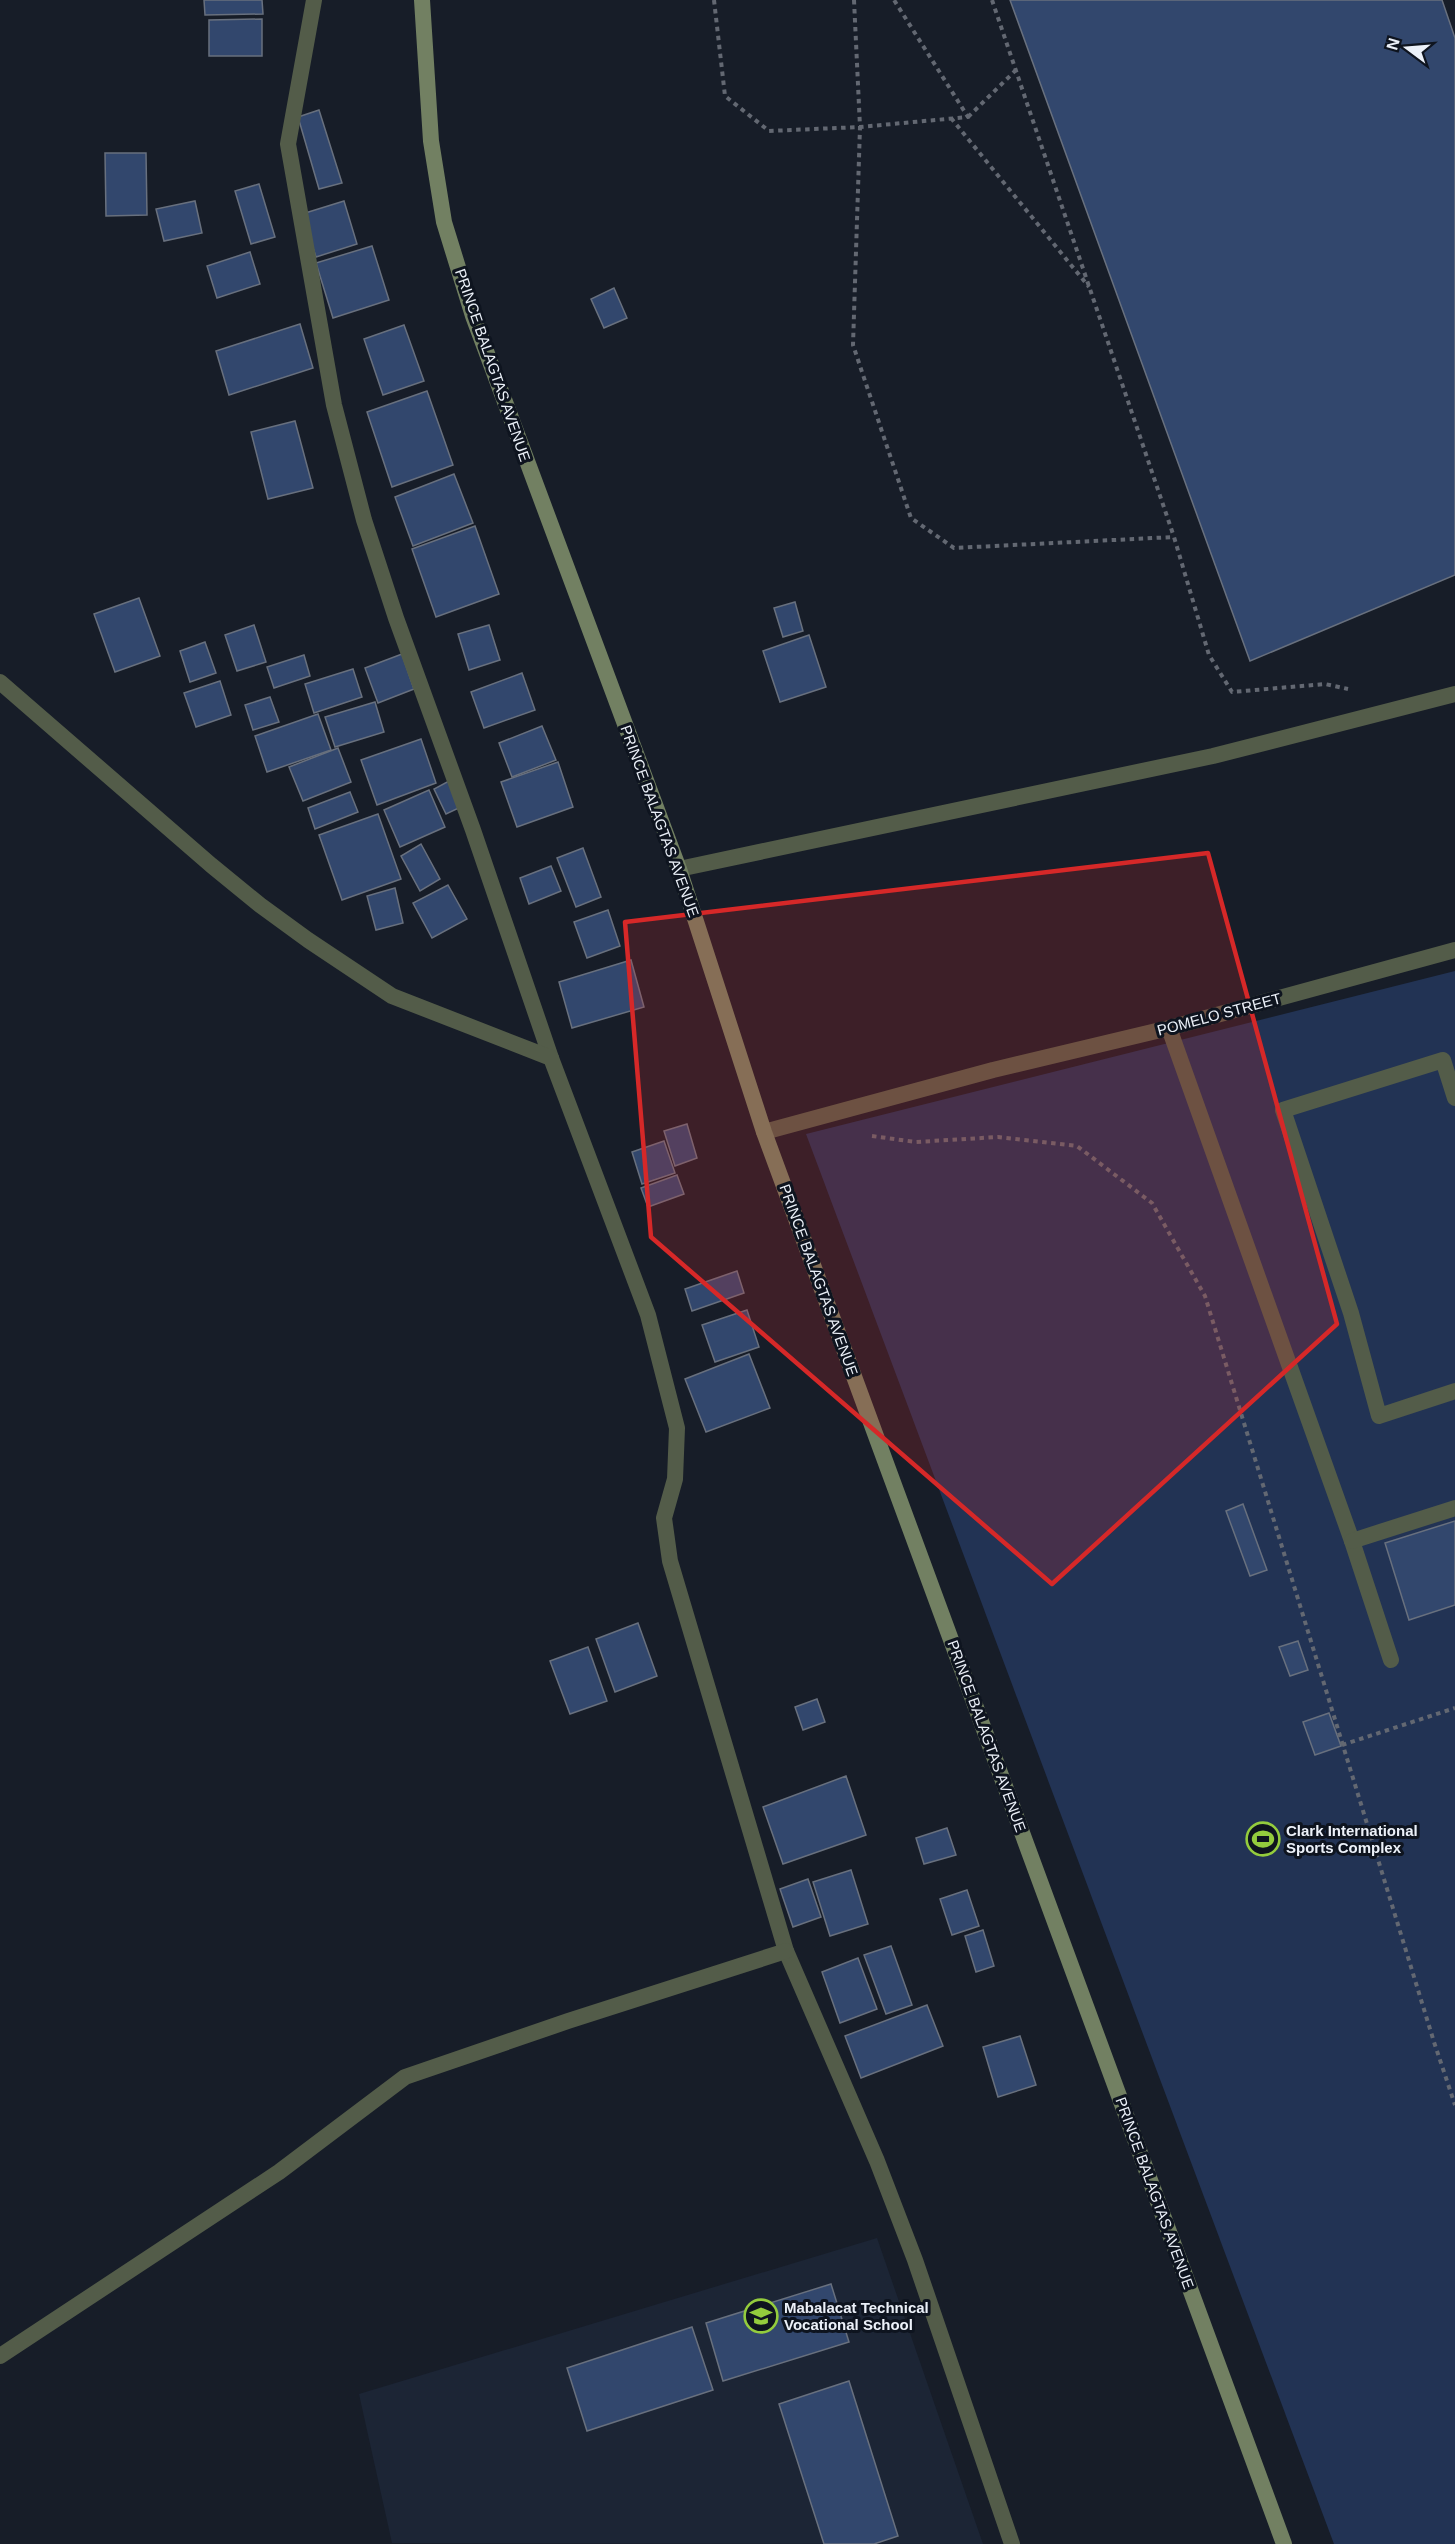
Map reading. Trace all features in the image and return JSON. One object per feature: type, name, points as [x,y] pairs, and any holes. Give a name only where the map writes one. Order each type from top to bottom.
[{"type":"main road","name":"PRINCE BALAGTAS AVENUE","points":[[422,0],[431,141],[444,222],[473,316],[679,869],[764,1132],[1284,2544]]},
{"type":"street","points":[[314,0],[288,144],[334,405],[364,519],[396,618],[473,830],[551,1059],[648,1315],[677,1428],[675,1479],[664,1518],[670,1561],[786,1951],[877,2161],[915,2260],[1012,2544]]},
{"type":"street","points":[[0,682],[219,872],[308,940],[392,996],[551,1059]]},
{"type":"street","points":[[679,869],[1213,756],[1455,694]]},
{"type":"street","name":"POMELO STREET","points":[[764,1132],[981,1073],[1169,1028],[1455,950]]},
{"type":"street","points":[[1169,1028],[1353,1541],[1392,1660]]},
{"type":"street","points":[[1455,1098],[1443,1060],[1282,1110],[1351,1313],[1379,1416],[1455,1391]]},
{"type":"street","points":[[1353,1541],[1455,1508]]},
{"type":"street","points":[[0,2356],[279,2172],[405,2077],[568,2021],[786,1951]]},
{"type":"path","points":[[714,0],[725,96],[769,131],[860,127],[968,117],[1017,69]]},
{"type":"path","points":[[854,0],[860,127],[853,345],[912,518],[954,548],[1174,537]]},
{"type":"path","points":[[894,0],[968,117]]},
{"type":"path","points":[[992,0],[1174,537],[1209,655],[1232,692],[1325,684],[1357,690]]},
{"type":"path","points":[[951,118],[1091,290]]},
{"type":"path","points":[[871,1136],[916,1142],[998,1137],[1077,1146],[1152,1203],[1205,1296],[1455,2105]]},
{"type":"path","points":[[1342,1745],[1455,1708]]},
{"type":"highlighted area","points":[[1208,853],[1337,1324],[1052,1584],[651,1237],[625,922]]},
{"type":"shaded area","name":"Clark International Sports Complex","points":[[1455,971],[1455,2544],[1334,2544],[806,1134]]},
{"type":"shaded area","name":"Mabalacat Technical Vocational School","points":[[877,2238],[983,2544],[392,2543],[359,2394]]},
{"type":"building","points":[[204,0],[262,0],[263,14],[205,15]]},
{"type":"building","points":[[1010,0],[1442,0],[1455,38],[1455,575],[1250,661]]},
{"type":"building","points":[[262,19],[262,56],[209,56],[209,20]]},
{"type":"building","points":[[319,110],[342,183],[319,189],[298,117]]},
{"type":"building","points":[[105,153],[146,153],[147,215],[106,216]]},
{"type":"building","points":[[259,184],[275,237],[251,244],[235,191]]},
{"type":"building","points":[[195,201],[202,233],[164,241],[156,209]]},
{"type":"building","points":[[344,201],[357,244],[316,257],[302,214]]},
{"type":"building","points":[[372,246],[389,300],[333,318],[316,263]]},
{"type":"building","points":[[250,252],[260,284],[217,298],[207,266]]},
{"type":"building","points":[[614,288],[627,318],[604,328],[591,299]]},
{"type":"building","points":[[300,324],[313,368],[229,395],[216,351]]},
{"type":"building","points":[[404,325],[424,381],[383,395],[364,339]]},
{"type":"building","points":[[427,391],[453,465],[392,487],[367,412]]},
{"type":"building","points":[[295,421],[313,488],[268,499],[251,432]]},
{"type":"building","points":[[454,474],[473,523],[413,546],[395,497]]},
{"type":"building","points":[[475,526],[499,594],[436,617],[412,549]]},
{"type":"building","points":[[139,598],[160,656],[115,672],[94,614]]},
{"type":"building","points":[[795,602],[803,631],[783,637],[774,608]]},
{"type":"building","points":[[254,625],[266,662],[237,671],[225,635]]},
{"type":"building","points":[[489,625],[500,660],[469,670],[458,634]]},
{"type":"building","points":[[809,635],[826,687],[780,702],[763,651]]},
{"type":"building","points":[[205,642],[216,673],[190,682],[180,651]]},
{"type":"building","points":[[402,654],[414,689],[378,703],[365,668]]},
{"type":"building","points":[[304,655],[310,676],[274,688],[267,667]]},
{"type":"building","points":[[353,669],[362,697],[314,713],[305,684]]},
{"type":"building","points":[[522,673],[535,710],[484,728],[471,692]]},
{"type":"building","points":[[220,681],[231,715],[196,727],[184,693]]},
{"type":"building","points":[[270,697],[279,722],[253,730],[245,705]]},
{"type":"building","points":[[375,702],[384,732],[335,747],[325,717]]},
{"type":"building","points":[[318,714],[331,750],[267,772],[255,736]]},
{"type":"building","points":[[542,726],[556,760],[512,777],[499,743]]},
{"type":"building","points":[[421,739],[436,783],[377,805],[361,760]]},
{"type":"building","points":[[338,748],[351,782],[303,801],[289,767]]},
{"type":"building","points":[[558,762],[573,807],[517,827],[501,782]]},
{"type":"building","points":[[449,781],[461,807],[446,814],[434,789]]},
{"type":"building","points":[[429,790],[445,827],[400,847],[384,810]]},
{"type":"building","points":[[350,792],[358,812],[315,829],[308,808]]},
{"type":"building","points":[[378,814],[401,879],[342,900],[319,835]]},
{"type":"building","points":[[421,844],[440,879],[420,891],[401,856]]},
{"type":"building","points":[[583,848],[601,897],[576,907],[557,858]]},
{"type":"building","points":[[551,866],[561,891],[529,904],[520,878]]},
{"type":"building","points":[[448,885],[467,919],[432,938],[413,903]]},
{"type":"building","points":[[395,888],[403,923],[376,930],[367,896]]},
{"type":"building","points":[[608,910],[620,946],[587,958],[574,922]]},
{"type":"building","points":[[631,960],[644,1007],[572,1028],[559,982]]},
{"type":"building","points":[[687,1124],[697,1158],[675,1166],[664,1131]]},
{"type":"building","points":[[664,1141],[675,1173],[642,1184],[632,1152]]},
{"type":"building","points":[[677,1175],[684,1194],[648,1207],[641,1188]]},
{"type":"building","points":[[737,1271],[744,1293],[692,1311],[685,1289]]},
{"type":"building","points":[[747,1310],[759,1347],[715,1362],[702,1325]]},
{"type":"building","points":[[749,1354],[770,1408],[706,1432],[685,1379]]},
{"type":"building","points":[[1243,1504],[1267,1570],[1250,1576],[1226,1511]]},
{"type":"building","points":[[1455,1521],[1455,1605],[1409,1620],[1385,1543]]},
{"type":"building","points":[[638,1623],[657,1676],[615,1692],[596,1639]]},
{"type":"building","points":[[1298,1641],[1308,1670],[1290,1676],[1279,1647]]},
{"type":"building","points":[[588,1647],[607,1701],[570,1714],[550,1661]]},
{"type":"building","points":[[817,1699],[825,1722],[803,1730],[795,1707]]},
{"type":"building","points":[[1329,1713],[1341,1746],[1315,1755],[1303,1722]]},
{"type":"building","points":[[846,1776],[866,1835],[783,1864],[763,1807]]},
{"type":"building","points":[[947,1828],[956,1855],[924,1864],[916,1838]]},
{"type":"building","points":[[851,1870],[868,1924],[830,1936],[813,1882]]},
{"type":"building","points":[[808,1879],[821,1917],[793,1927],[780,1889]]},
{"type":"building","points":[[967,1890],[979,1926],[952,1935],[940,1899]]},
{"type":"building","points":[[983,1930],[994,1966],[976,1972],[965,1936]]},
{"type":"building","points":[[891,1946],[912,2005],[886,2014],[864,1955]]},
{"type":"building","points":[[858,1958],[877,2009],[840,2023],[822,1972]]},
{"type":"building","points":[[927,2005],[943,2046],[861,2078],[845,2036]]},
{"type":"building","points":[[1020,2036],[1036,2085],[998,2097],[983,2047]]},
{"type":"building","points":[[831,2284],[849,2342],[723,2381],[706,2323]]},
{"type":"building","points":[[692,2327],[713,2390],[587,2431],[567,2368]]},
{"type":"building","points":[[849,2381],[898,2536],[874,2544],[824,2544],[779,2404]]},
{"type":"place","name":"Clark International Sports Complex","points":[[1263,1839]]},
{"type":"place","name":"Mabalacat Technical Vocational School","points":[[761,2316]]}]
